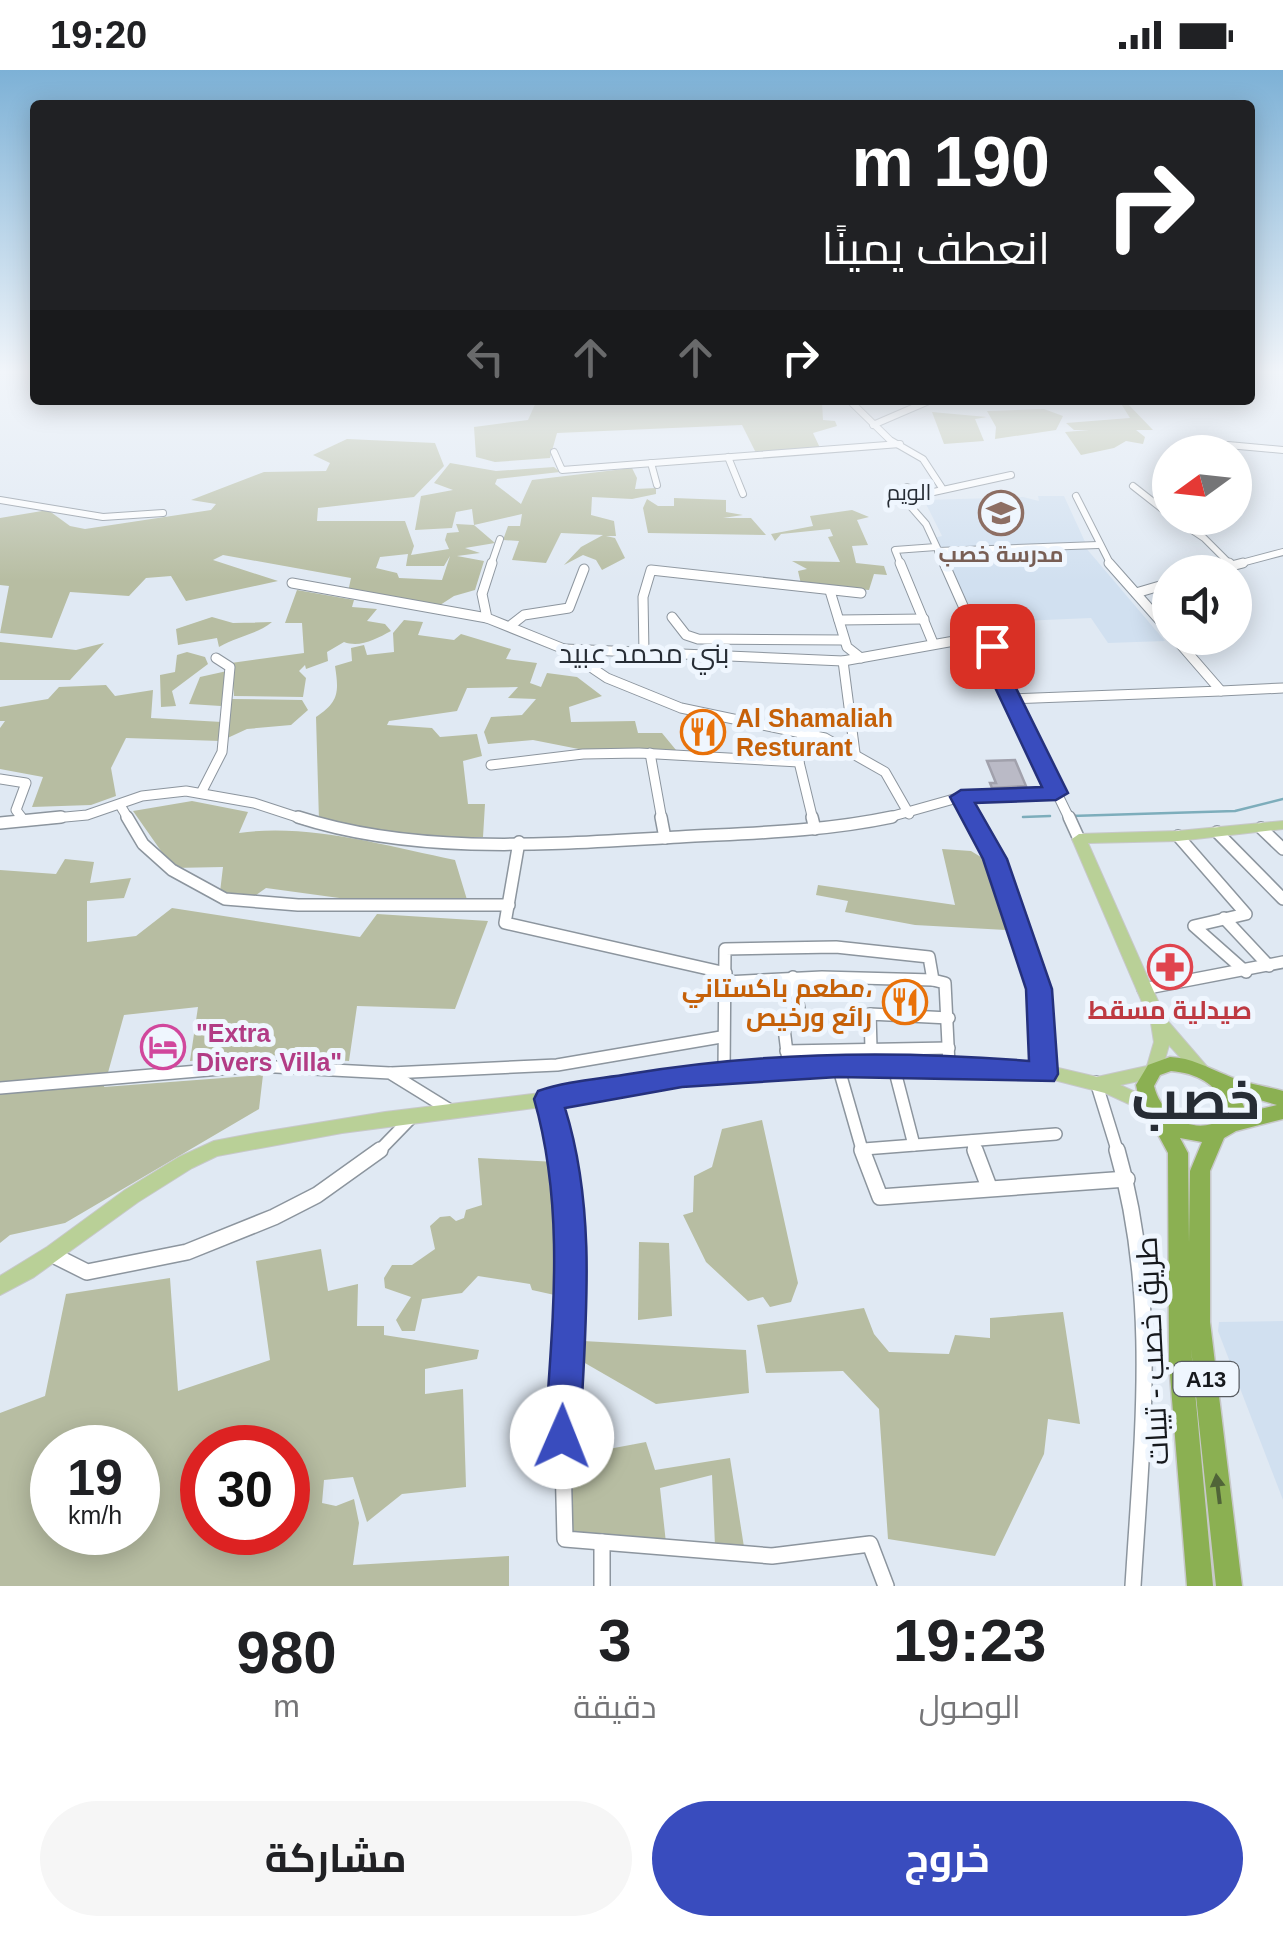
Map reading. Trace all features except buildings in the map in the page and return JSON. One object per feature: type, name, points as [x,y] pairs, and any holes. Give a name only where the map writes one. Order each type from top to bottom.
[{"type":"highway","points":[[1153,1072],[1180,1064],[1202,1070],[1220,1082],[1283,1098]]},
{"type":"highway","name":"A13","points":[[1153,1072],[1145,1085],[1156,1113]]},
{"type":"highway","points":[[1220,1082],[1236,1108],[1224,1128]]},
{"type":"highway","points":[[1156,1113],[1187,1132],[1224,1128],[1283,1111]]},
{"type":"highway","name":"طريق خصب - تيبات","points":[[1156,1113],[1178,1153],[1180,1362],[1200,1586]]},
{"type":"highway","name":"طريق خصب - تيبات","points":[[1224,1128],[1200,1171],[1199,1322],[1228,1586]]},
{"type":"main road","points":[[1096,1082],[1153,1072],[1162,1042],[1159,1023],[1076,834],[1178,836],[1283,825]]},
{"type":"main road","points":[[1159,1023],[1202,1070]]},
{"type":"main road","points":[[0,1286],[53,1255],[183,1162],[214,1149],[450,1110],[548,1099],[682,1076],[724,1074],[787,1060],[838,1066],[949,1057],[1096,1082],[1156,1113]]},
{"type":"street","points":[[894,440],[923,458],[941,488]]},
{"type":"street","points":[[554,452],[556,465],[562,470],[900,444]]},
{"type":"street","points":[[1252,447],[1283,450]]},
{"type":"street","points":[[728,457],[743,494]]},
{"type":"street","points":[[651,463],[657,485]]},
{"type":"street","points":[[1011,475],[906,497],[917,508],[973,623],[989,641],[994,664],[1076,834]]},
{"type":"street","points":[[1133,486],[1152,504]]},
{"type":"street","points":[[917,508],[918,493]]},
{"type":"street","points":[[1076,496],[1098,545],[1152,612]]},
{"type":"street","points":[[0,500],[102,518],[163,513]]},
{"type":"street","points":[[1200,535],[1221,555]]},
{"type":"street","points":[[487,618],[482,594],[500,539]]},
{"type":"street","points":[[933,643],[895,550],[1098,545]]},
{"type":"street","points":[[1252,561],[1283,552]]},
{"type":"street","points":[[510,626],[524,615],[569,608],[584,569]]},
{"type":"street","points":[[644,653],[642,597],[651,570],[861,593]]},
{"type":"street","points":[[292,583],[487,618],[564,649],[639,692],[714,718],[825,738],[885,772],[909,814]]},
{"type":"street","points":[[1136,593],[1152,588]]},
{"type":"street","points":[[830,591],[844,640],[862,658]]},
{"type":"street","points":[[672,617],[686,634],[698,639],[844,640]]},
{"type":"street","points":[[839,620],[924,620]]},
{"type":"street","points":[[973,623],[974,642],[994,664]]},
{"type":"street","points":[[564,649],[843,661],[933,643],[989,641]]},
{"type":"street","points":[[1190,655],[1221,691]]},
{"type":"street","points":[[201,793],[222,752],[229,664],[216,658]]},
{"type":"street","points":[[843,661],[855,753]]},
{"type":"street","points":[[1011,699],[1283,688]]},
{"type":"street","points":[[802,734],[799,762],[815,829]]},
{"type":"street","points":[[491,765],[584,754],[650,753],[799,762]]},
{"type":"street","points":[[650,753],[665,838]]},
{"type":"street","points":[[0,779],[26,783],[16,810],[22,818]]},
{"type":"street","points":[[0,824],[22,818],[87,815],[160,793],[201,793],[254,803],[343,832],[432,842],[519,842],[815,829],[909,814],[961,797],[1059,798]]},
{"type":"street","points":[[961,797],[995,859],[1039,989],[1044,1074]]},
{"type":"street","points":[[120,805],[143,844],[172,870],[224,898],[298,905],[509,905]]},
{"type":"street","points":[[1261,828],[1283,848]]},
{"type":"street","points":[[1217,832],[1283,899]]},
{"type":"street","points":[[1178,836],[1246,914],[1194,926],[1246,972]]},
{"type":"street","points":[[519,842],[505,923],[690,962],[726,978],[793,977],[933,980],[945,983],[949,1057],[871,1048],[787,1060],[783,1020],[801,1020],[793,977]]},
{"type":"street","points":[[1224,918],[1269,966]]},
{"type":"street","points":[[724,1074],[721,1037],[725,949],[790,945],[929,957],[933,980]]},
{"type":"street","points":[[1143,989],[1283,962]]},
{"type":"street","points":[[871,1048],[870,1014],[949,1018]]},
{"type":"street","points":[[0,1088],[257,1066],[479,1076],[598,1063],[721,1037]]},
{"type":"street","points":[[894,1064],[914,1145]]},
{"type":"street","points":[[838,1066],[850,1116],[880,1197],[1126,1179]]},
{"type":"street","points":[[390,1074],[450,1110]]},
{"type":"street","points":[[1096,1082],[1126,1179],[1144,1279],[1147,1339],[1132,1586]]},
{"type":"street","points":[[548,1099],[565,1155],[572,1260],[562,1403],[565,1539],[772,1556],[870,1544],[886,1586]]},
{"type":"street","points":[[53,1255],[81,1271],[148,1265],[208,1248],[302,1202],[393,1143],[412,1116]]},
{"type":"street","points":[[864,1148],[1056,1134]]},
{"type":"street","points":[[972,1140],[988,1187]]},
{"type":"street","points":[[602,1542],[602,1586]]},
{"type":"shaded area","name":"مدرسة خصب","points":[[1038,496],[1064,496],[1086,544],[940,549],[934,538],[942,536],[924,500],[1023,497],[1039,501]]},
{"type":"shaded area","points":[[1086,548],[1152,626],[1152,641],[1108,643],[1091,618],[978,623],[946,559],[967,558],[965,552]]},
{"type":"shaded area","points":[[1283,1321],[1283,1500],[1218,1331],[1219,1322]]},
{"type":"green space","points":[[345,440],[435,443],[444,466],[414,497],[318,508],[317,521],[405,521],[414,546],[411,555],[449,549],[445,540],[447,533],[459,532],[456,524],[474,525],[495,543],[465,548],[480,553],[457,556],[484,561],[475,590],[454,596],[434,609],[348,592],[351,578],[223,555],[213,560],[278,581],[186,601],[171,576],[146,578],[129,596],[70,592],[52,638],[0,633],[9,586],[0,585],[0,518],[48,510],[70,526],[85,529],[211,510],[216,504],[191,500],[264,472],[326,471],[330,463],[313,455]],"holes":[[[408,554],[406,566],[444,566],[450,556],[442,580],[399,578],[397,573],[376,568],[380,557]]]},
{"type":"green space","points":[[475,440],[555,440],[550,458],[495,462],[476,457]]},
{"type":"green space","points":[[749,440],[816,440],[820,448],[756,453]]},
{"type":"green space","points":[[942,440],[984,441],[944,444]]},
{"type":"green space","points":[[1070,440],[1144,440],[1143,444],[1126,441],[1114,448],[1081,455]]},
{"type":"green space","points":[[450,463],[496,471],[554,467],[560,472],[497,479],[495,484],[521,504],[532,480],[632,468],[637,478],[635,489],[656,488],[656,494],[632,499],[592,497],[591,515],[614,521],[616,536],[606,536],[615,538],[625,558],[602,570],[596,560],[583,555],[564,565],[581,547],[603,535],[561,533],[546,563],[512,560],[519,541],[503,540],[508,526],[520,526],[522,514],[474,525],[472,509],[456,512],[452,528],[415,530],[421,496],[453,490],[434,483]]},
{"type":"green space","points":[[674,498],[726,500],[726,512],[743,515],[723,518],[751,518],[766,535],[648,533],[643,508],[647,499],[658,506],[674,506]]},
{"type":"green space","points":[[852,510],[869,517],[857,520],[868,545],[852,546],[856,563],[884,566],[887,575],[874,574],[869,590],[801,584],[798,571],[807,569],[792,561],[840,562],[828,537],[833,536],[830,529],[781,534],[775,541],[771,534],[813,526],[810,516]]},
{"type":"green space","points":[[297,590],[354,600],[352,607],[377,609],[367,621],[385,624],[391,631],[362,643],[344,642],[327,652],[328,661],[306,669],[305,665],[299,671],[306,678],[303,697],[234,696],[231,663],[304,653],[302,623],[285,623]]},
{"type":"green space","points":[[212,617],[233,623],[272,622],[219,647],[217,638],[178,645],[176,629]]},
{"type":"green space","points":[[404,620],[423,622],[418,635],[454,640],[461,634],[511,649],[506,659],[537,663],[530,683],[541,687],[547,673],[577,677],[602,696],[569,707],[571,722],[635,721],[638,733],[662,733],[676,750],[599,753],[533,740],[488,744],[484,732],[491,717],[522,715],[536,699],[508,698],[518,687],[467,688],[457,711],[389,721],[387,725],[432,728],[440,737],[477,734],[482,756],[463,761],[468,804],[485,804],[483,837],[431,837],[319,821],[316,717],[336,696],[335,666],[352,661],[351,648],[364,645],[367,655],[394,652],[393,633]]},
{"type":"green space","points":[[0,642],[76,650],[104,643],[70,680],[0,680]]},
{"type":"green space","points":[[187,652],[205,657],[208,664],[172,691],[176,706],[161,707],[160,675],[175,672],[177,655]]},
{"type":"green space","points":[[227,671],[221,706],[189,704],[200,677]]},
{"type":"green space","points":[[106,685],[115,696],[153,690],[151,718],[222,722],[232,699],[302,700],[308,710],[291,725],[247,729],[221,741],[126,738],[111,768],[116,796],[91,805],[32,807],[43,777],[0,769],[0,728],[5,721],[0,721],[0,707],[48,699],[59,687]]},
{"type":"green space","points":[[192,801],[248,812],[239,833],[320,833],[455,860],[468,903],[376,903],[266,888],[252,898],[220,892],[223,867],[173,868],[133,811]]},
{"type":"green space","points":[[942,849],[971,851],[989,862],[1006,930],[915,925],[845,912],[848,901],[816,895],[818,885],[955,905]]},
{"type":"green space","points":[[65,859],[94,862],[90,883],[131,878],[124,898],[87,901],[87,942],[136,936],[172,908],[360,937],[377,914],[488,921],[455,1009],[357,1006],[349,1061],[268,1055],[190,1061],[198,1007],[124,1015],[104,1087],[263,1075],[259,1109],[65,1223],[10,1235],[0,1243],[0,870],[56,874]]},
{"type":"green space","points":[[762,1120],[798,1283],[791,1302],[770,1307],[763,1297],[748,1301],[706,1262],[683,1215],[693,1212],[694,1176],[712,1167],[722,1129]]},
{"type":"green space","points":[[478,1158],[576,1163],[582,1245],[576,1250],[564,1210],[559,1296],[532,1290],[530,1284],[478,1276],[462,1293],[422,1299],[415,1331],[402,1331],[396,1320],[411,1297],[385,1288],[384,1278],[392,1265],[412,1265],[435,1249],[430,1226],[440,1217],[450,1216],[456,1221],[464,1218],[466,1210],[482,1205]]},
{"type":"green space","points":[[639,1242],[669,1243],[672,1316],[638,1320]]},
{"type":"green space","points":[[321,1249],[328,1291],[358,1284],[357,1326],[384,1326],[384,1335],[479,1350],[477,1359],[425,1369],[425,1394],[463,1389],[466,1487],[402,1494],[367,1522],[353,1477],[324,1480],[322,1503],[336,1506],[354,1499],[359,1523],[353,1565],[509,1556],[509,1586],[0,1586],[0,1413],[45,1396],[66,1294],[170,1278],[178,1391],[270,1360],[256,1261]]},
{"type":"green space","points":[[864,1308],[874,1334],[889,1352],[949,1354],[955,1335],[990,1338],[990,1318],[1063,1312],[1080,1424],[1048,1419],[1044,1454],[995,1556],[888,1539],[879,1409],[843,1371],[766,1373],[757,1325]]},
{"type":"green space","points":[[565,1340],[746,1350],[749,1393],[656,1404],[571,1355]]},
{"type":"green space","points":[[646,1442],[655,1470],[730,1458],[744,1547],[715,1546],[712,1475],[660,1488],[666,1543],[572,1534],[566,1457]]},
{"type":"waterway","points":[[1071,816],[1235,811],[1283,799]]},
{"type":"waterway","points":[[1023,817],[1050,816]]},
{"type":"place","name":"مدرسة خصب","points":[[1001,513]]},
{"type":"place","name":"Al Shamaliah Resturant","points":[[703,732]]},
{"type":"place","name":"صيدلية مسقط","points":[[1170,967]]},
{"type":"place","name":"مطعم باكستاني، رائع ورخيص","points":[[905,1002]]},
{"type":"place","name":"\"Extra Divers Villa\"","points":[[163,1047]]},
{"type":"district","name":"الويم","points":[[909,492]]},
{"type":"district","name":"بني محمد عبيد","points":[[644,653]]},
{"type":"district","name":"خصب","points":[[1196,1100]]},
{"type":"route","points":[[562,1437],[572,1260],[565,1155],[548,1099],[682,1076],[838,1066],[948,1066],[1044,1074],[1039,989],[995,859],[961,797],[1056,793],[994,664],[992,646]]}]
